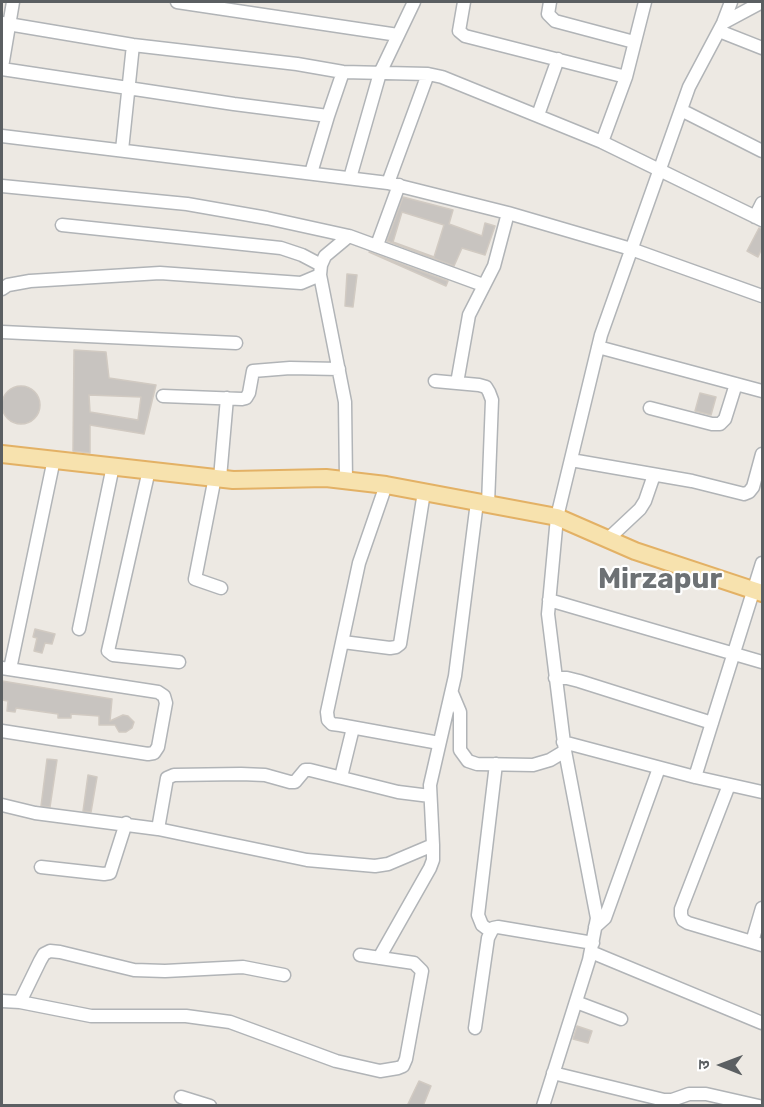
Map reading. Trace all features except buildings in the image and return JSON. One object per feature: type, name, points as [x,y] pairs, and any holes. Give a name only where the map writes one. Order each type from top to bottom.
[{"type":"main road","points":[[2,454],[218,478],[327,478],[386,485],[557,517],[635,551],[758,591]]},
{"type":"street","points":[[13,2],[5,23],[2,68],[328,116]]},
{"type":"street","points":[[177,2],[398,35]]},
{"type":"street","points":[[350,178],[380,73],[414,2]]},
{"type":"street","points":[[464,2],[459,27],[460,34],[626,77]]},
{"type":"street","points":[[550,2],[548,14],[555,21],[634,42]]},
{"type":"street","points":[[602,142],[626,77],[641,2]]},
{"type":"street","points":[[543,1106],[592,948],[597,918],[564,747],[548,614],[557,517],[598,347],[631,249],[689,87],[721,27],[731,2]]},
{"type":"street","points":[[721,27],[762,2]]},
{"type":"street","points":[[5,23],[133,45],[297,64],[343,72],[428,74],[457,82],[602,142],[759,218],[762,203]]},
{"type":"street","points":[[721,27],[762,48]]},
{"type":"street","points":[[122,150],[133,45]]},
{"type":"street","points":[[538,115],[558,59]]},
{"type":"street","points":[[311,173],[343,72]]},
{"type":"street","points":[[377,245],[428,74]]},
{"type":"street","points":[[681,110],[762,151]]},
{"type":"street","points":[[2,136],[394,184],[508,213],[631,249],[762,296]]},
{"type":"street","points":[[2,186],[187,204],[267,218],[349,236],[483,285]]},
{"type":"street","points":[[457,383],[469,315],[494,266],[508,213]]},
{"type":"street","points":[[62,225],[281,248],[302,255],[320,270]]},
{"type":"street","points":[[346,481],[345,402],[320,270],[325,256],[349,236]]},
{"type":"street","points":[[2,289],[8,285],[30,281],[160,273],[301,283],[320,270]]},
{"type":"street","points":[[2,332],[236,343]]},
{"type":"street","points":[[598,347],[762,391]]},
{"type":"street","points":[[163,396],[246,398],[252,373],[256,370],[339,369]]},
{"type":"street","points":[[378,958],[433,860],[430,796],[433,768],[452,693],[483,503],[492,400],[486,387],[435,381]]},
{"type":"street","points":[[650,408],[720,424],[725,419],[736,384]]},
{"type":"street","points":[[221,588],[195,579],[218,478],[227,398]]},
{"type":"street","points":[[571,460],[692,480],[744,494],[753,487],[762,454]]},
{"type":"street","points":[[2,731],[148,754],[154,753],[158,747],[166,703],[164,696],[158,692],[6,668],[54,459]]},
{"type":"street","points":[[79,629],[113,466]]},
{"type":"street","points":[[149,470],[108,651],[112,655],[179,662]]},
{"type":"street","points":[[608,539],[640,509],[654,475]]},
{"type":"street","points":[[386,485],[359,563],[327,712],[328,720],[332,724],[439,743]]},
{"type":"street","points":[[343,642],[390,648],[400,644],[424,492]]},
{"type":"street","points":[[694,777],[734,654],[758,591],[762,563]]},
{"type":"street","points":[[549,600],[762,662]]},
{"type":"street","points":[[555,678],[579,681],[712,723]]},
{"type":"street","points":[[452,693],[460,712],[460,750],[468,761],[477,764],[542,764],[564,747]]},
{"type":"street","points":[[341,777],[353,728]]},
{"type":"street","points":[[564,747],[762,792]]},
{"type":"street","points":[[490,931],[479,921],[478,915],[496,764]]},
{"type":"street","points":[[595,927],[605,918],[658,768]]},
{"type":"street","points":[[158,829],[165,783],[169,776],[201,773],[265,775],[295,782],[300,773],[310,770],[398,792],[430,796]]},
{"type":"street","points":[[729,785],[681,909],[681,915],[688,923],[757,943],[762,908]]},
{"type":"street","points":[[2,805],[35,813],[158,829],[308,860],[375,866],[388,864],[433,845]]},
{"type":"street","points":[[41,867],[110,873],[126,824]]},
{"type":"street","points":[[490,931],[498,927],[592,948],[762,1023]]},
{"type":"street","points":[[475,1028],[490,931]]},
{"type":"street","points":[[20,1002],[44,954],[50,951],[60,951],[134,970],[165,971],[243,967],[284,975]]},
{"type":"street","points":[[2,1001],[20,1002],[91,1016],[186,1016],[230,1022],[323,1057],[373,1070],[387,1071],[403,1066],[406,1059],[422,970],[414,963],[360,955]]},
{"type":"street","points":[[576,1002],[621,1019]]},
{"type":"street","points":[[553,1073],[664,1100],[672,1100],[689,1094],[706,1094],[759,1106]]},
{"type":"street","points":[[181,1097],[210,1106]]},
{"type":"district","name":"Mirzapur","points":[[660,580]]}]
